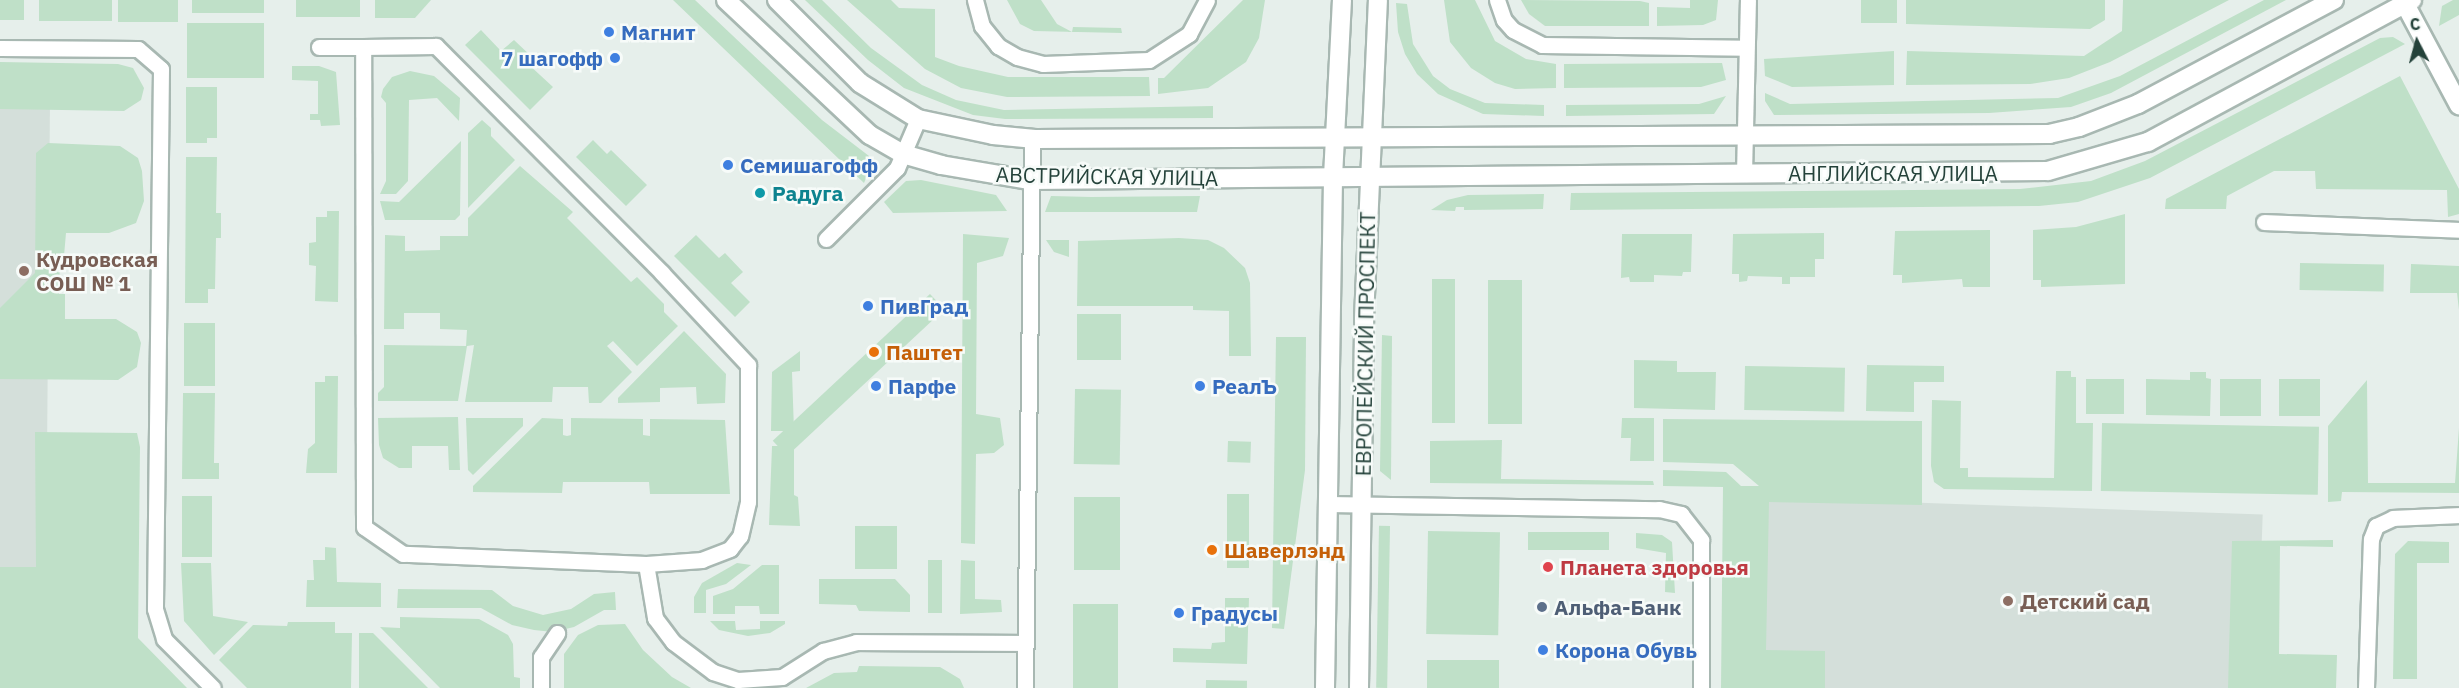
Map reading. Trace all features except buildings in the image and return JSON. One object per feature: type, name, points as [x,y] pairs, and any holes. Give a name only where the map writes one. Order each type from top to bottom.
[{"type":"street","name":"АВСТРИЙСКАЯ УЛИЦА","points":[[726,0],[870,135],[903,154],[986,175],[1030,180],[1334,177]]},
{"type":"street","name":"АВСТРИЙСКАЯ УЛИЦА","points":[[777,0],[860,83],[918,119],[993,135],[1032,139],[1335,137]]},
{"type":"street","name":"ЕВРОПЕЙСКИЙ ПРОСПЕКТ","points":[[1325,688],[1334,177],[1342,0]]},
{"type":"street","name":"ЕВРОПЕЙСКИЙ ПРОСПЕКТ","points":[[1359,688],[1371,138],[1378,0]]},
{"type":"street","name":"АНГЛИЙСКАЯ УЛИЦА","points":[[1335,137],[2049,134],[2079,127],[2138,104],[2334,0]]},
{"type":"street","name":"АНГЛИЙСКАЯ УЛИЦА","points":[[1334,177],[2019,172],[2076,166],[2148,142],[2408,2]]},
{"type":"street","points":[[2408,2],[2459,105]]},
{"type":"lane","points":[[975,0],[982,26],[998,46],[1017,57],[1043,64],[1149,60],[1189,34],[1207,0]]},
{"type":"lane","points":[[1497,0],[1504,20],[1513,30],[1542,45],[1745,48]]},
{"type":"lane","points":[[1744,174],[1745,48],[1748,0]]},
{"type":"lane","points":[[319,47],[436,46],[662,273],[748,365],[748,502],[740,536],[730,549],[702,560],[646,564],[403,554],[364,527],[363,47]]},
{"type":"lane","points":[[0,48],[138,49],[161,69],[155,609],[164,639],[213,688]]},
{"type":"lane","points":[[826,239],[897,168],[918,119]]},
{"type":"lane","points":[[1025,688],[1032,139]]},
{"type":"lane","points":[[2264,222],[2459,230]]},
{"type":"lane","points":[[1328,504],[1659,509],[1681,514],[1701,540],[1701,688]]},
{"type":"lane","points":[[2366,688],[2371,539],[2376,526],[2393,518],[2459,515]]},
{"type":"lane","points":[[646,564],[655,618],[673,642],[713,672],[738,680],[782,677],[823,651],[856,642],[1026,643]]},
{"type":"lane","points":[[541,688],[541,657],[557,633]]},
{"type":"shaded area","name":"Кудровская СОШ № 1","points":[[0,92],[50,98],[46,574],[0,688]]},
{"type":"shaded area","name":"Детский сад","points":[[1758,497],[2263,515],[2257,688],[1751,688]]},
{"type":"green space","points":[[0,0],[24,0],[24,20],[0,20]]},
{"type":"green space","points":[[39,0],[112,0],[112,21],[39,21]]},
{"type":"green space","points":[[118,0],[178,0],[178,22],[118,22]]},
{"type":"green space","points":[[192,0],[264,0],[264,13],[192,13]]},
{"type":"green space","points":[[296,0],[360,0],[360,17],[296,17]]},
{"type":"green space","points":[[375,0],[431,0],[415,18],[375,18]]},
{"type":"green space","points":[[673,0],[695,0],[822,120],[869,156],[870,169],[864,183]]},
{"type":"green space","points":[[805,0],[822,0],[871,48],[922,85],[956,100],[1004,110],[1213,106],[1213,118],[1005,119],[973,115],[904,88],[868,60]]},
{"type":"green space","points":[[847,0],[891,0],[899,8],[935,9],[935,57],[959,66],[1008,77],[1149,77],[1150,96],[1007,97],[961,88],[925,69]]},
{"type":"green space","points":[[1007,0],[1041,0],[1057,24],[1072,32],[1034,31],[1020,24]]},
{"type":"green space","points":[[1243,0],[1265,0],[1259,38],[1246,62],[1208,88],[1158,94],[1158,78],[1164,78]]},
{"type":"green space","points":[[1444,0],[1475,0],[1495,41],[1526,59],[1556,64],[1556,88],[1515,89],[1495,83],[1471,68],[1450,42]]},
{"type":"green space","points":[[1521,0],[1640,1],[1649,3],[1649,26],[1545,26],[1529,14]]},
{"type":"green space","points":[[1690,0],[1718,0],[1716,20],[1703,25],[1657,26],[1657,7],[1690,8]]},
{"type":"green space","points":[[1861,0],[1897,0],[1897,23],[1861,23]]},
{"type":"green space","points":[[1906,0],[2105,0],[2105,20],[2090,29],[1906,24]]},
{"type":"green space","points":[[2123,0],[2229,0],[2110,62],[2069,78],[2030,84],[1906,85],[1907,51],[2084,56],[2122,31]]},
{"type":"green space","points":[[2264,0],[2286,0],[2111,93],[2071,107],[1989,113],[1774,115],[1765,101],[1765,93],[1790,104],[2058,98],[2120,76]]},
{"type":"green space","points":[[2453,0],[2459,0],[2459,15],[2439,26],[2442,6]]},
{"type":"green space","points":[[1396,3],[1407,4],[1413,44],[1433,76],[1450,89],[1485,103],[1544,105],[1544,116],[1483,114],[1438,94],[1417,74],[1405,54],[1398,32]]},
{"type":"green space","points":[[187,23],[264,23],[264,78],[187,78]]},
{"type":"green space","points":[[1073,27],[1121,28],[1122,33],[1072,32]]},
{"type":"green space","points":[[481,30],[501,51],[514,40],[532,57],[527,63],[553,87],[530,110],[465,45]]},
{"type":"green space","points":[[2393,37],[2405,44],[2150,178],[2078,202],[2039,206],[1570,210],[1571,193],[2020,189],[2091,181],[2145,161],[2380,38]]},
{"type":"green space","points":[[1894,51],[1894,85],[1792,87],[1765,76],[1764,59]]},
{"type":"green space","points":[[0,62],[118,64],[133,68],[144,88],[141,100],[124,111],[0,109]]},
{"type":"green space","points":[[1722,63],[1726,80],[1701,87],[1564,88],[1564,64]]},
{"type":"green space","points":[[292,66],[319,66],[336,72],[340,125],[321,126],[320,120],[310,120],[310,114],[318,114],[318,81],[292,80]]},
{"type":"green space","points":[[410,71],[434,76],[460,98],[459,121],[437,98],[409,100],[408,181],[396,194],[380,194],[386,181],[386,103],[381,97],[383,89],[392,77]]},
{"type":"green space","points":[[2400,76],[2459,189],[2459,214],[2448,217],[2447,190],[2316,189],[2315,171],[2274,171],[2227,196],[2226,209],[2165,209],[2166,199]]},
{"type":"green space","points":[[186,87],[217,87],[217,138],[207,138],[207,143],[186,143]]},
{"type":"green space","points":[[1726,96],[1714,114],[1566,116],[1566,105],[1699,104]]},
{"type":"green space","points":[[482,120],[491,128],[491,136],[515,160],[468,208],[468,133]]},
{"type":"green space","points":[[593,140],[607,154],[611,150],[647,185],[626,206],[576,157]]},
{"type":"green space","points":[[461,141],[460,215],[455,220],[385,220],[380,201],[399,202]]},
{"type":"green space","points":[[48,143],[120,146],[138,158],[142,171],[144,201],[136,223],[109,233],[66,233],[64,256],[60,257],[59,294],[65,294],[65,319],[116,319],[137,332],[141,343],[137,367],[118,380],[0,379],[0,308],[35,273],[36,153]]},
{"type":"green space","points":[[186,157],[217,157],[216,213],[221,213],[221,238],[216,238],[215,289],[208,289],[208,303],[185,303]]},
{"type":"green space","points":[[520,166],[573,212],[567,218],[631,282],[637,277],[664,304],[664,312],[678,326],[637,366],[613,341],[607,346],[632,372],[601,403],[589,403],[588,387],[553,387],[552,402],[465,402],[474,345],[467,346],[458,401],[378,401],[378,393],[384,387],[384,345],[466,346],[467,330],[440,329],[440,313],[404,313],[404,329],[384,329],[385,235],[405,236],[405,251],[440,250],[440,236],[468,236],[468,218]]},
{"type":"green space","points":[[921,180],[996,195],[1007,211],[893,213],[884,202],[906,181]]},
{"type":"green space","points":[[1544,194],[1543,209],[1464,210],[1464,207],[1456,207],[1455,211],[1431,210],[1447,200],[1468,195]]},
{"type":"green space","points":[[1051,196],[1200,196],[1197,212],[1045,212]]},
{"type":"green space","points":[[327,211],[339,211],[338,302],[315,301],[316,266],[309,265],[309,243],[316,242],[316,217],[327,217]]},
{"type":"green space","points":[[2125,214],[2125,284],[2041,287],[2041,280],[2033,280],[2033,230],[2076,227]]},
{"type":"green space","points":[[1990,230],[1990,287],[1963,287],[1962,279],[1902,283],[1902,275],[1893,275],[1895,231]]},
{"type":"green space","points":[[1824,233],[1824,259],[1815,259],[1815,277],[1790,277],[1790,284],[1782,284],[1782,277],[1748,276],[1747,281],[1739,282],[1739,274],[1732,274],[1733,234]]},
{"type":"green space","points":[[963,234],[1009,238],[1003,256],[977,263],[976,414],[1000,418],[1004,445],[994,453],[976,454],[975,544],[961,543]]},
{"type":"green space","points":[[1622,234],[1692,234],[1691,272],[1683,272],[1682,276],[1654,275],[1654,282],[1630,282],[1629,277],[1621,278]]},
{"type":"green space","points":[[696,235],[719,258],[725,253],[743,272],[731,283],[750,302],[735,317],[674,256]]},
{"type":"green space","points":[[1179,238],[1208,240],[1224,248],[1245,268],[1250,283],[1251,356],[1229,356],[1229,311],[1193,310],[1193,306],[1077,306],[1078,241]]},
{"type":"green space","points":[[1046,240],[1069,240],[1069,257],[1054,252]]},
{"type":"green space","points":[[2300,263],[2384,264],[2384,291],[2300,290]]},
{"type":"green space","points":[[2411,264],[2459,266],[2459,310],[2457,293],[2410,293]]},
{"type":"green space","points":[[1432,279],[1455,279],[1455,423],[1432,423]]},
{"type":"green space","points":[[1488,280],[1522,280],[1522,424],[1488,424]]},
{"type":"green space","points":[[930,294],[944,309],[787,456],[773,441]]},
{"type":"green space","points":[[1077,314],[1121,314],[1121,360],[1077,360]]},
{"type":"green space","points":[[184,323],[215,323],[215,386],[184,386]]},
{"type":"green space","points":[[684,331],[726,374],[725,403],[697,404],[696,387],[660,388],[660,402],[618,403],[618,398]]},
{"type":"green space","points":[[1382,335],[1392,336],[1391,480],[1380,471]]},
{"type":"green space","points":[[1276,337],[1306,337],[1305,470],[1284,629],[1272,628]]},
{"type":"green space","points":[[800,351],[800,371],[792,372],[794,431],[771,431],[772,372]]},
{"type":"green space","points":[[1634,360],[1677,361],[1677,372],[1716,372],[1715,410],[1634,408]]},
{"type":"green space","points":[[1867,365],[1944,366],[1944,382],[1914,382],[1914,412],[1866,411]]},
{"type":"green space","points":[[1745,366],[1845,368],[1844,412],[1744,410]]},
{"type":"green space","points":[[2056,371],[2071,371],[2071,377],[2076,377],[2076,423],[2093,423],[2092,491],[1944,489],[1934,482],[1931,466],[1932,400],[1961,401],[1960,468],[1968,468],[1968,477],[2054,478]]},
{"type":"green space","points":[[2190,372],[2206,372],[2206,378],[2211,379],[2210,416],[2146,415],[2146,379],[2190,380]]},
{"type":"green space","points":[[325,376],[338,376],[337,473],[306,473],[308,449],[315,443],[315,382],[325,382]]},
{"type":"green space","points":[[2086,379],[2124,379],[2124,414],[2086,414]]},
{"type":"green space","points":[[2220,379],[2261,379],[2261,416],[2220,416]]},
{"type":"green space","points":[[2279,379],[2320,379],[2320,416],[2279,416]]},
{"type":"green space","points":[[2367,380],[2368,483],[2455,483],[2459,428],[2459,493],[2342,492],[2341,501],[2328,502],[2328,426]]},
{"type":"green space","points":[[1075,389],[1121,390],[1120,465],[1074,464]]},
{"type":"green space","points":[[183,393],[215,393],[214,463],[219,463],[219,479],[182,479]]},
{"type":"green space","points":[[458,417],[460,470],[449,470],[448,446],[412,446],[412,468],[399,468],[383,458],[379,445],[378,418]]},
{"type":"green space","points":[[466,418],[523,418],[523,426],[473,475],[468,470]]},
{"type":"green space","points":[[542,418],[563,419],[563,435],[567,436],[571,435],[571,418],[643,419],[643,435],[650,436],[650,419],[725,420],[730,494],[650,494],[649,482],[563,482],[562,493],[473,492],[473,486]]},
{"type":"green space","points":[[1622,418],[1654,418],[1654,461],[1630,461],[1631,438],[1621,438]]},
{"type":"green space","points":[[1663,419],[1922,421],[1922,505],[1769,502],[1766,650],[1825,651],[1825,688],[1721,688],[1723,487],[1663,486],[1663,470],[1726,472],[1741,486],[1759,486],[1733,464],[1663,462]]},
{"type":"green space","points":[[2102,423],[2319,427],[2318,495],[2101,491]]},
{"type":"green space","points":[[35,432],[137,433],[140,447],[138,638],[187,688],[0,688],[0,567],[36,567]]},
{"type":"green space","points":[[1502,440],[1501,479],[1653,481],[1654,485],[1430,483],[1430,441]]},
{"type":"green space","points":[[1228,441],[1251,442],[1250,463],[1227,462]]},
{"type":"green space","points":[[772,446],[794,446],[794,495],[798,497],[800,526],[769,525]]},
{"type":"green space","points":[[1227,494],[1249,494],[1249,568],[1227,568]]},
{"type":"green space","points":[[182,496],[212,496],[212,557],[182,557]]},
{"type":"green space","points":[[1074,497],[1120,497],[1120,570],[1074,570]]},
{"type":"green space","points":[[855,526],[897,526],[897,569],[855,569]]},
{"type":"green space","points":[[1379,526],[1390,526],[1387,688],[1376,688]]},
{"type":"green space","points":[[1428,531],[1500,532],[1498,635],[1426,634]]},
{"type":"green space","points":[[1528,532],[1609,532],[1609,550],[1528,550]]},
{"type":"green space","points":[[1636,533],[1662,535],[1672,542],[1675,593],[1665,592],[1666,553],[1636,548]]},
{"type":"green space","points":[[2333,540],[2333,547],[2280,546],[2279,654],[2337,655],[2336,688],[2228,688],[2232,541]]},
{"type":"green space","points":[[2408,541],[2449,542],[2449,563],[2417,563],[2417,679],[2393,679],[2395,554]]},
{"type":"green space","points":[[325,547],[336,548],[337,582],[381,583],[381,607],[306,607],[307,580],[314,580],[313,560],[325,560]]},
{"type":"green space","points":[[928,560],[942,560],[942,613],[928,613]]},
{"type":"green space","points":[[961,560],[975,561],[975,599],[1001,600],[1002,612],[960,614]]},
{"type":"green space","points":[[181,563],[211,563],[213,616],[248,622],[214,655],[184,621]]},
{"type":"green space","points":[[737,563],[751,565],[726,584],[706,590],[706,613],[694,613],[694,597],[702,583]]},
{"type":"green space","points":[[762,565],[779,565],[779,614],[760,614],[759,606],[735,606],[735,614],[713,614],[713,596],[733,589]]},
{"type":"green space","points":[[819,579],[895,579],[910,595],[910,612],[859,611],[856,605],[819,604]]},
{"type":"green space","points":[[398,589],[492,590],[513,606],[543,615],[571,609],[594,594],[615,592],[616,610],[604,610],[574,627],[553,632],[512,625],[481,608],[397,608]]},
{"type":"green space","points":[[1225,598],[1249,598],[1247,664],[1173,662],[1173,648],[1211,649],[1212,643],[1225,642]]},
{"type":"green space","points":[[1073,604],[1118,604],[1118,688],[1073,688]]},
{"type":"green space","points":[[400,617],[479,619],[508,635],[513,644],[514,677],[520,678],[520,688],[440,688],[380,627],[400,628]]},
{"type":"green space","points":[[710,621],[735,621],[736,630],[760,629],[760,621],[785,621],[785,624],[770,633],[748,636],[719,630]]},
{"type":"green space","points":[[288,622],[335,622],[335,633],[352,633],[351,688],[247,688],[219,660],[253,625],[287,626]]},
{"type":"green space","points":[[625,624],[643,650],[672,677],[691,688],[564,688],[564,654],[578,635],[598,625]]},
{"type":"green space","points":[[359,633],[373,633],[428,688],[359,688]]},
{"type":"green space","points":[[1427,660],[1499,660],[1499,688],[1427,688]]},
{"type":"green space","points":[[859,666],[940,667],[960,679],[964,688],[806,688],[834,673],[857,672]]},
{"type":"green space","points":[[1206,680],[1247,681],[1247,688],[1206,688]]},
{"type":"place","name":"Магнит","points":[[609,32]]},
{"type":"place","name":"7 шагофф","points":[[615,58]]},
{"type":"place","name":"Семишагофф","points":[[728,165]]},
{"type":"place","name":"Радуга","points":[[760,193]]},
{"type":"place","name":"Кудровская СОШ № 1","points":[[24,271]]},
{"type":"place","name":"ПивГрад","points":[[868,306]]},
{"type":"place","name":"Паштет","points":[[874,352]]},
{"type":"place","name":"Парфе","points":[[876,386]]},
{"type":"place","name":"РеалЪ","points":[[1200,386]]},
{"type":"place","name":"Шаверлэнд","points":[[1212,550]]},
{"type":"place","name":"Планета здоровья","points":[[1548,567]]},
{"type":"place","name":"Детский сад","points":[[2008,601]]},
{"type":"place","name":"Альфа-Банк","points":[[1542,607]]},
{"type":"place","name":"Градусы","points":[[1179,613]]},
{"type":"place","name":"Корона Обувь","points":[[1543,650]]}]
